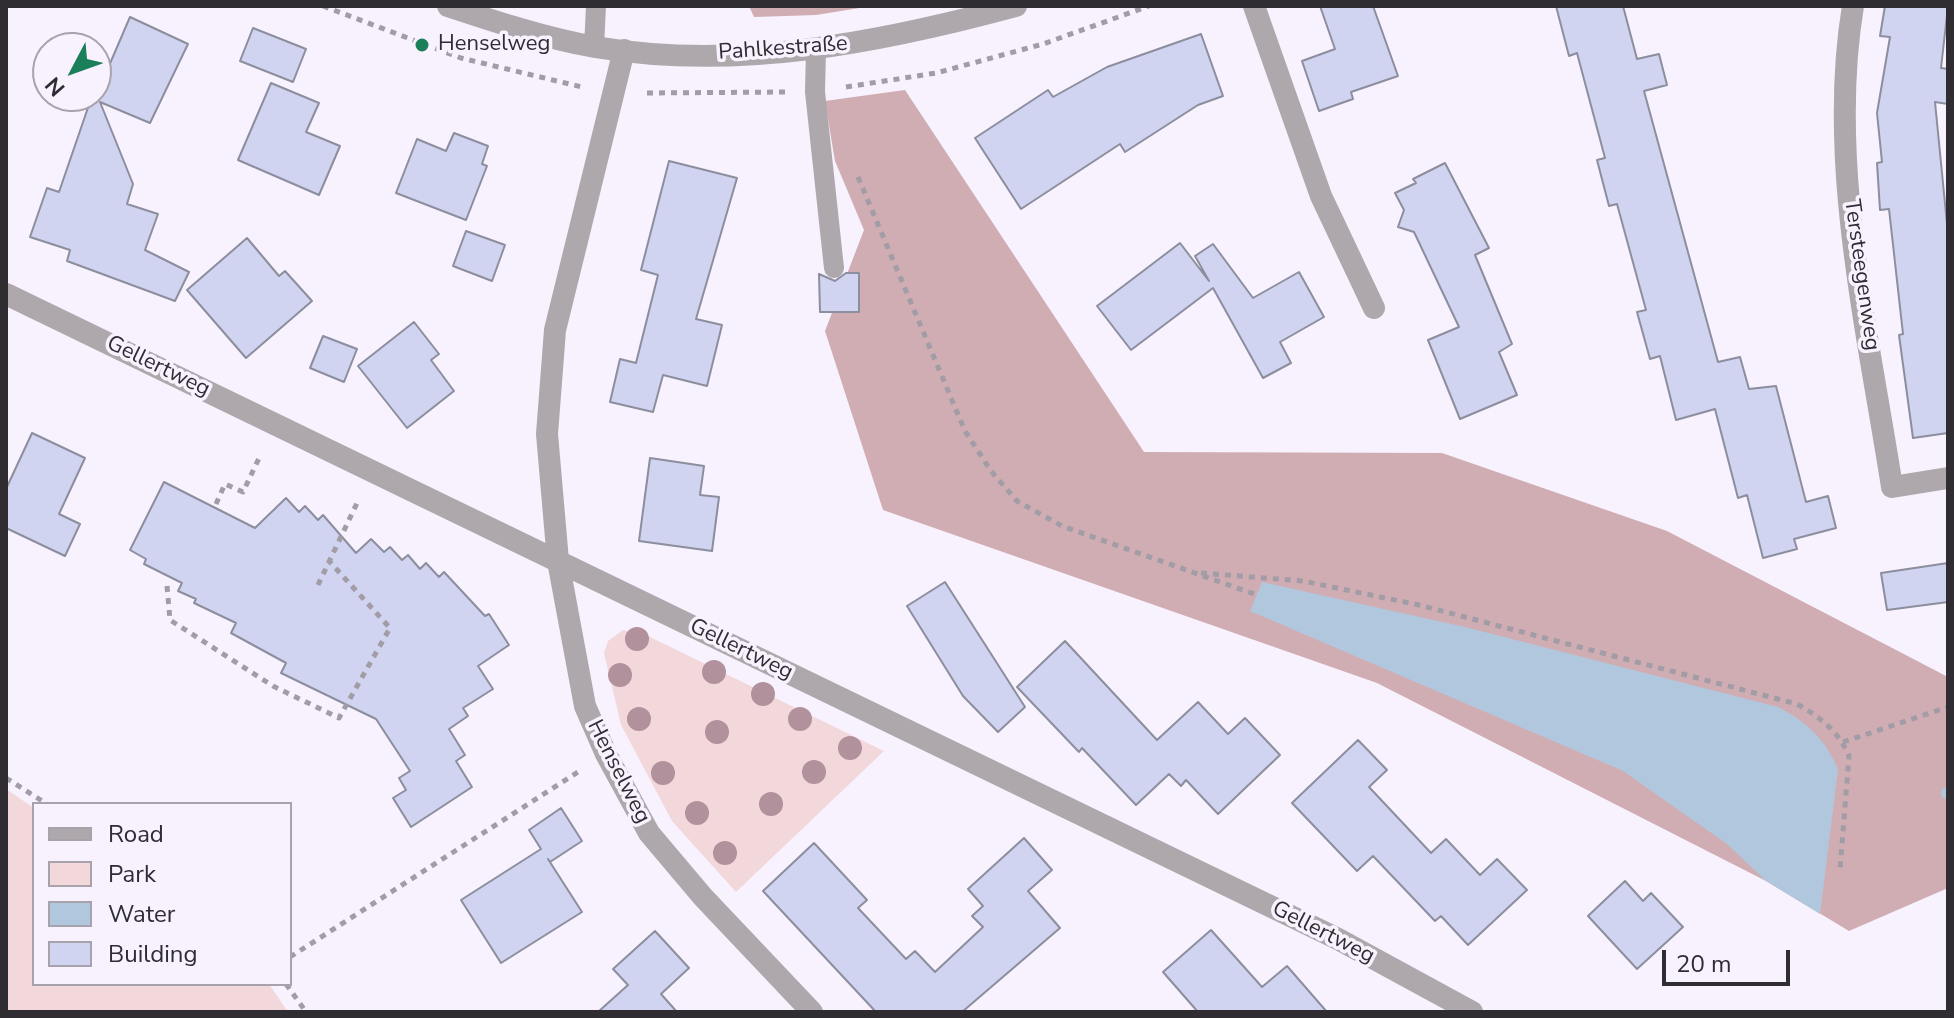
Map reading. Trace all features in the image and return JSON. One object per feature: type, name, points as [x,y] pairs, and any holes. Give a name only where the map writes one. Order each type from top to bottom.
[{"type":"street","name":"Pahlkestraße","points":[[448,6],[518,29],[594,47],[690,54],[816,50],[906,36],[1016,6]]},
{"type":"street","points":[[1254,6],[1321,196],[1374,308]]},
{"type":"street","name":"Tersteegenweg","points":[[1853,6],[1844,61],[1844,153],[1892,487],[1948,478]]},
{"type":"street","name":"Henselweg","points":[[624,50],[555,330],[547,434],[558,561],[585,706],[606,754],[649,833],[703,897],[812,1012]]},
{"type":"street","name":"Gellertweg","points":[[6,294],[1338,939],[1472,1012]]},
{"type":"lane","points":[[594,47],[596,6]]},
{"type":"lane","points":[[816,50],[815,92],[834,268]]},
{"type":"path","points":[[815,92],[936,73],[1043,44],[1149,6]]},
{"type":"path","points":[[854,168],[965,431],[1003,486],[1034,513],[1062,526],[1257,595]]},
{"type":"path","points":[[216,504],[225,484],[243,492],[261,454]]},
{"type":"path","points":[[318,585],[373,472]]},
{"type":"path","points":[[167,586],[170,620],[273,686],[339,718],[390,628],[329,561]]},
{"type":"path","points":[[1201,573],[1303,581],[1419,605],[1797,704],[1828,725],[1843,742],[1849,756],[1840,870]]},
{"type":"path","points":[[1843,742],[1948,707]]},
{"type":"path","points":[[292,956],[606,754]]},
{"type":"path","points":[[6,778],[44,802]]},
{"type":"path","points":[[287,986],[306,1012]]},
{"type":"green space","points":[[623,630],[648,636],[884,751],[736,892],[672,821],[621,725],[604,653],[608,641]]},
{"type":"green space","points":[[6,789],[32,807],[32,986],[270,986],[288,1012],[6,1012]]},
{"type":"shaded area","points":[[749,6],[872,6],[816,15],[754,17]]},
{"type":"shaded area","points":[[905,90],[1144,452],[1442,453],[1667,531],[1948,677],[1948,888],[1849,931],[1766,881],[1377,683],[883,510],[825,331],[864,230],[835,161],[825,101]]},
{"type":"water","points":[[1262,582],[1465,627],[1778,707],[1806,725],[1821,740],[1838,769],[1820,914],[1766,881],[1727,844],[1623,771],[1250,611]]},
{"type":"building","points":[[1320,6],[1373,6],[1398,76],[1351,92],[1353,99],[1319,111],[1302,61],[1335,49]]},
{"type":"building","points":[[1556,6],[1623,6],[1637,59],[1659,54],[1667,85],[1644,91],[1718,362],[1740,357],[1749,389],[1776,386],[1806,502],[1828,496],[1836,528],[1794,539],[1797,549],[1763,558],[1747,495],[1738,498],[1715,409],[1676,420],[1660,356],[1650,359],[1637,312],[1646,310],[1617,204],[1609,206],[1597,160],[1605,158],[1577,53],[1569,56]]},
{"type":"building","points":[[1885,6],[1948,6],[1941,68],[1948,69],[1948,104],[1935,102],[1948,234],[1948,433],[1913,438],[1899,335],[1903,334],[1889,209],[1880,210],[1877,163],[1882,162],[1877,113],[1890,37],[1880,36]]},
{"type":"building","points":[[130,17],[188,44],[150,123],[112,107],[112,59]]},
{"type":"building","points":[[253,28],[306,49],[293,82],[240,61]]},
{"type":"building","points":[[1201,34],[1223,96],[1198,105],[1125,152],[1120,144],[1021,209],[975,138],[1048,90],[1053,97],[1107,67]]},
{"type":"building","points":[[271,83],[319,103],[306,132],[340,146],[319,195],[238,160]]},
{"type":"building","points":[[86,112],[104,112],[133,184],[127,204],[158,214],[145,250],[189,272],[175,301],[67,261],[70,250],[30,237],[47,188],[59,192]]},
{"type":"building","points":[[454,133],[488,146],[482,164],[487,166],[466,220],[396,193],[417,139],[446,151]]},
{"type":"building","points":[[669,161],[737,178],[696,319],[722,325],[707,386],[663,375],[653,412],[610,402],[620,359],[636,363],[658,275],[641,270]]},
{"type":"building","points":[[1445,163],[1489,248],[1475,255],[1512,344],[1499,352],[1517,395],[1460,419],[1428,340],[1459,327],[1414,232],[1398,227],[1404,210],[1395,193],[1416,183],[1413,179]]},
{"type":"building","points":[[466,231],[505,245],[492,281],[453,266]]},
{"type":"building","points":[[247,238],[279,276],[285,271],[312,301],[246,358],[187,290]]},
{"type":"building","points":[[1180,243],[1209,281],[1195,256],[1213,244],[1253,298],[1299,272],[1324,317],[1280,342],[1291,363],[1263,378],[1213,288],[1131,350],[1097,306]]},
{"type":"building","points":[[846,273],[859,273],[859,312],[820,312],[819,274],[835,281]]},
{"type":"building","points":[[414,322],[439,354],[431,360],[454,391],[407,428],[358,366]]},
{"type":"building","points":[[323,336],[357,349],[344,382],[310,368]]},
{"type":"building","points":[[32,433],[85,458],[59,514],[80,524],[65,556],[6,528],[6,489]]},
{"type":"building","points":[[650,458],[704,466],[700,495],[719,497],[712,551],[639,541]]},
{"type":"building","points":[[164,482],[255,528],[286,498],[299,512],[305,506],[318,520],[323,515],[356,553],[371,539],[384,552],[390,547],[402,560],[408,555],[420,569],[426,563],[439,577],[444,572],[485,616],[489,614],[509,645],[478,666],[493,689],[463,708],[468,716],[449,729],[465,755],[456,761],[472,787],[411,827],[393,798],[406,790],[399,778],[410,771],[376,719],[281,673],[286,663],[231,633],[236,623],[194,603],[196,599],[178,591],[182,583],[144,564],[146,559],[130,550]]},
{"type":"building","points":[[1948,563],[1948,602],[1887,610],[1881,573]]},
{"type":"building","points":[[945,582],[1025,707],[998,732],[963,696],[907,606]]},
{"type":"building","points":[[1065,641],[1157,740],[1198,702],[1228,734],[1245,718],[1280,755],[1218,814],[1186,780],[1181,786],[1169,774],[1136,805],[1082,748],[1079,752],[1017,687]]},
{"type":"building","points":[[1358,740],[1387,770],[1369,787],[1431,853],[1446,839],[1480,875],[1497,859],[1527,890],[1468,945],[1441,916],[1435,921],[1373,856],[1357,871],[1292,803]]},
{"type":"building","points":[[561,808],[582,841],[550,862],[548,859],[582,912],[501,963],[461,900],[541,849],[529,830]]},
{"type":"building","points":[[1024,838],[1052,870],[1028,891],[1060,928],[962,1012],[876,1012],[763,891],[814,843],[867,900],[858,908],[906,959],[915,951],[935,972],[983,927],[972,916],[983,906],[968,889]]},
{"type":"building","points":[[1625,881],[1643,901],[1651,893],[1683,927],[1637,969],[1588,916]]},
{"type":"building","points":[[1211,930],[1262,987],[1287,966],[1327,1012],[1198,1012],[1163,972]]},
{"type":"building","points":[[655,931],[689,968],[661,994],[677,1012],[598,1012],[628,985],[613,969]]},
{"type":"place","name":"Henselweg","points":[[422,45]]}]
